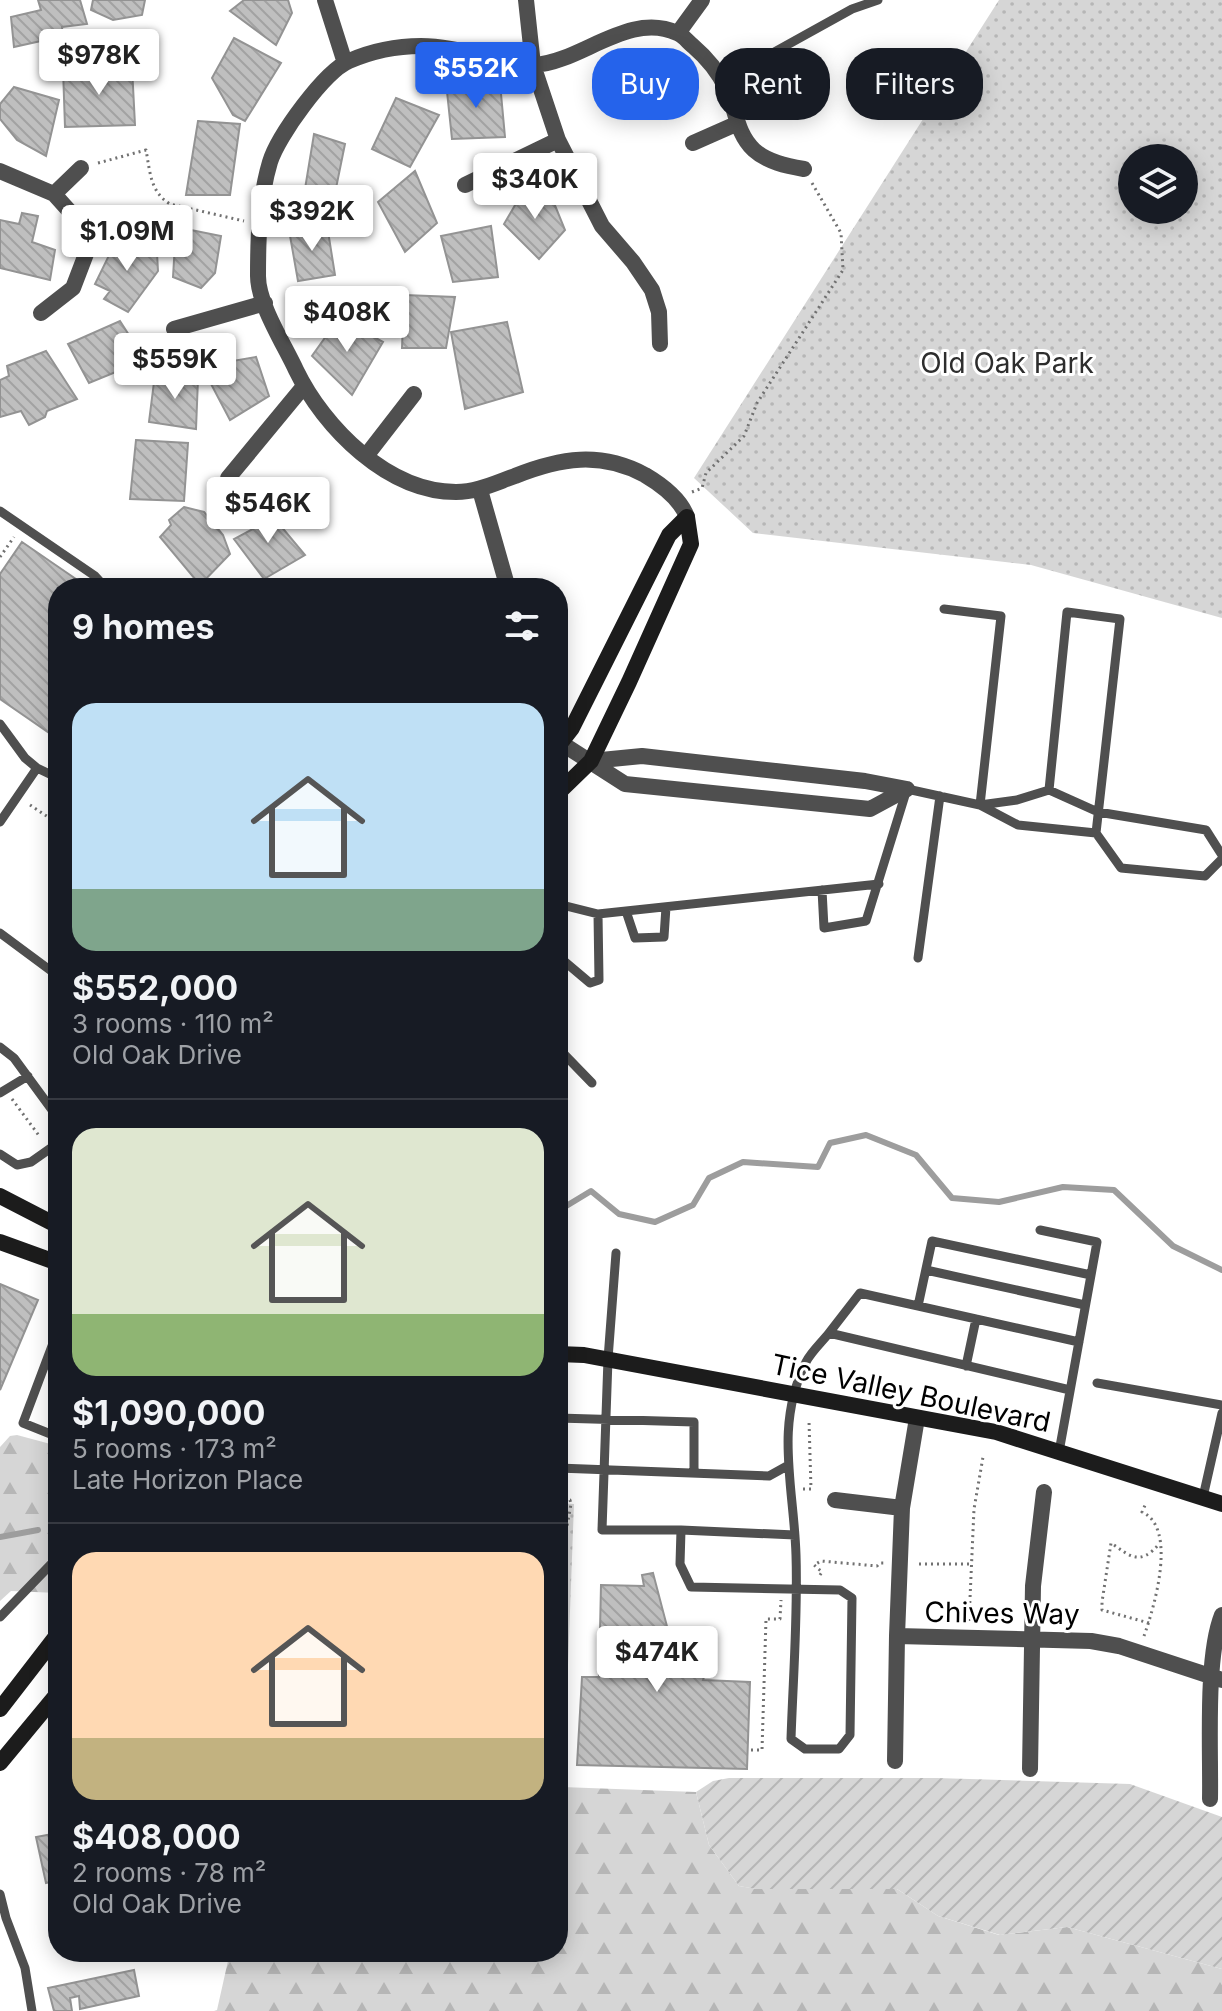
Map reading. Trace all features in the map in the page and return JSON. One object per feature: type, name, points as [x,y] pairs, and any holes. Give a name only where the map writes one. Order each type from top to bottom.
[{"type":"street","points":[[325,0],[345,63]]},
{"type":"street","points":[[526,0],[533,65],[558,140],[602,226],[652,290],[659,312],[660,344]]},
{"type":"street","points":[[678,33],[702,0]]},
{"type":"street","points":[[568,783],[591,761],[691,544],[682,503],[629,466],[603,459],[558,460],[480,490],[456,492],[426,489],[401,479],[366,456],[317,407],[265,303],[258,285],[261,204],[271,158],[300,108],[345,63],[386,48],[423,46],[461,50],[533,65],[571,57],[601,41],[630,31],[656,29],[678,33],[708,59],[715,70]]},
{"type":"street","points":[[735,120],[753,149],[780,164],[804,169]]},
{"type":"street","points":[[693,143],[736,124]]},
{"type":"street","points":[[465,185],[558,140]]},
{"type":"street","points":[[54,194],[81,168]]},
{"type":"street","points":[[0,171],[54,194],[81,224],[86,254],[73,288],[41,313]]},
{"type":"street","points":[[174,329],[265,303]]},
{"type":"street","points":[[228,478],[304,386]]},
{"type":"street","points":[[366,456],[414,394]]},
{"type":"street","points":[[480,490],[505,578]]},
{"type":"street","points":[[568,733],[669,535],[687,517]]},
{"type":"street","points":[[568,750],[625,784],[870,809],[907,789]]},
{"type":"street","points":[[591,761],[642,756],[865,781],[907,789]]},
{"type":"street","points":[[0,1196],[48,1221]]},
{"type":"street","points":[[0,1242],[48,1259]]},
{"type":"street","name":"Tice Valley Boulevard","points":[[568,1349],[584,1355]]},
{"type":"street","name":"Tice Valley Boulevard","points":[[568,1354],[608,1359],[996,1432],[1222,1504]]},
{"type":"street","name":"Chives Way","points":[[917,1418],[902,1508],[897,1636],[1091,1641],[1119,1646],[1217,1679]]},
{"type":"street","points":[[1030,1769],[1033,1586],[1044,1492]]},
{"type":"street","points":[[835,1500],[902,1508]]},
{"type":"street","points":[[1210,1799],[1218,1626],[1222,1615]]},
{"type":"street","points":[[895,1761],[897,1636]]},
{"type":"street","points":[[0,1709],[48,1647]]},
{"type":"street","points":[[0,1763],[48,1705]]},
{"type":"lane","points":[[782,48],[852,9],[878,0]]},
{"type":"lane","points":[[0,511],[97,578]]},
{"type":"lane","points":[[944,609],[1001,616],[980,805]]},
{"type":"lane","points":[[980,805],[1017,800],[1049,790],[1098,812],[1206,830],[1222,857],[1205,876],[1121,868],[1096,833],[1098,812],[1120,619],[1067,612],[1049,790]]},
{"type":"lane","points":[[0,724],[25,758],[48,773]]},
{"type":"lane","points":[[0,822],[37,768]]},
{"type":"lane","points":[[822,890],[824,928],[866,921],[907,789],[980,805],[1018,825],[1096,833]]},
{"type":"lane","points":[[918,958],[940,796]]},
{"type":"lane","points":[[568,906],[598,914],[879,884]]},
{"type":"lane","points":[[626,911],[635,938],[664,937],[666,907]]},
{"type":"lane","points":[[568,964],[590,983],[599,980],[598,914]]},
{"type":"lane","points":[[0,933],[48,969]]},
{"type":"lane","points":[[0,1047],[14,1058],[48,1104]]},
{"type":"lane","points":[[568,1058],[592,1083]]},
{"type":"lane","points":[[4,1094],[3,1089],[28,1076]]},
{"type":"lane","points":[[0,1154],[17,1165],[31,1162],[48,1150]]},
{"type":"lane","points":[[1040,1230],[1097,1242],[1059,1452]]},
{"type":"lane","points":[[918,1306],[932,1241],[1091,1275]]},
{"type":"lane","points":[[616,1253],[608,1359],[602,1530],[795,1535]]},
{"type":"lane","points":[[926,1270],[1085,1305]]},
{"type":"lane","points":[[681,1530],[680,1564],[691,1587],[795,1591],[840,1590],[852,1598],[850,1735],[839,1749],[805,1749],[791,1739],[795,1591],[795,1535],[787,1466],[788,1416],[806,1360],[860,1293],[1079,1342]]},
{"type":"lane","points":[[966,1366],[976,1319]]},
{"type":"lane","points":[[829,1333],[1070,1390]]},
{"type":"lane","points":[[48,1357],[23,1423],[48,1433]]},
{"type":"lane","points":[[1097,1383],[1222,1405]]},
{"type":"lane","points":[[1203,1497],[1222,1413]]},
{"type":"lane","points":[[568,1418],[694,1422],[694,1473]]},
{"type":"lane","points":[[568,1468],[769,1476],[787,1466]]},
{"type":"lane","points":[[0,1617],[48,1567]]},
{"type":"lane","points":[[0,1894],[3,1920],[25,1968],[32,2011]]},
{"type":"path","points":[[81,168],[146,150],[153,188],[160,198],[170,204],[260,225]]},
{"type":"path","points":[[693,490],[702,488],[706,473],[744,436],[757,403],[843,270],[841,233],[804,169]]},
{"type":"path","points":[[0,557],[14,537]]},
{"type":"path","points":[[30,805],[48,817]]},
{"type":"path","points":[[4,1094],[38,1138],[46,1134]]},
{"type":"path","points":[[803,1489],[811,1489],[809,1421]]},
{"type":"path","points":[[969,1625],[974,1509],[983,1457]]},
{"type":"path","points":[[568,1500],[571,1510],[568,1525]]},
{"type":"path","points":[[1142,1640],[1149,1623],[1161,1552],[1159,1528],[1153,1518],[1142,1512],[1146,1503]]},
{"type":"path","points":[[1149,1623],[1102,1610],[1104,1589],[1112,1541],[1131,1557],[1142,1557],[1159,1544]]},
{"type":"path","points":[[819,1576],[822,1572],[814,1565],[821,1561],[877,1566],[888,1563]]},
{"type":"path","points":[[909,1564],[971,1564]]},
{"type":"path","points":[[751,1750],[762,1750],[766,1619],[780,1619],[781,1600]]},
{"type":"green space","name":"Old Oak Park","points":[[999,0],[1222,0],[1222,618],[1031,565],[753,533],[694,478],[922,120],[983,120],[983,48],[968,48]]},
{"type":"green space","points":[[10,1436],[48,1443],[48,1593],[11,1591],[0,1601],[0,1447]]},
{"type":"green space","points":[[568,1504],[574,1504],[568,1665]]},
{"type":"green space","points":[[729,1778],[937,1778],[1130,1784],[1222,1817],[1222,1969],[1067,1927],[1000,1935],[938,1916],[897,1889],[756,1889],[739,1886],[709,1845],[696,1792],[713,1781]]},
{"type":"green space","points":[[568,1787],[696,1792],[709,1845],[739,1886],[757,1889],[897,1889],[938,1916],[999,1935],[1067,1927],[1222,1969],[1222,2011],[214,2011],[217,2010],[228,1962],[568,1962]]},
{"type":"building","points":[[38,0],[80,0],[87,24],[62,27],[64,50],[46,53],[41,41],[14,47],[11,17],[41,10]]},
{"type":"building","points":[[93,0],[145,0],[142,15],[113,20],[91,10]]},
{"type":"building","points":[[244,0],[288,0],[292,13],[276,45],[230,11]]},
{"type":"building","points":[[234,38],[281,63],[245,121],[233,115],[212,78]]},
{"type":"building","points":[[132,67],[135,125],[65,127],[63,69]]},
{"type":"building","points":[[446,82],[500,83],[505,137],[452,139]]},
{"type":"building","points":[[14,87],[59,100],[46,156],[17,140],[0,119],[0,104]]},
{"type":"building","points":[[396,98],[439,115],[410,167],[372,149]]},
{"type":"building","points":[[198,121],[240,124],[230,195],[186,195]]},
{"type":"building","points":[[314,134],[345,144],[332,208],[302,207]]},
{"type":"building","points":[[415,171],[437,223],[405,252],[378,202]]},
{"type":"building","points":[[528,183],[552,198],[565,230],[539,259],[504,224]]},
{"type":"building","points":[[22,213],[38,216],[32,242],[55,250],[50,280],[0,268],[0,220],[19,224]]},
{"type":"building","points":[[327,225],[335,275],[298,281],[289,230]]},
{"type":"building","points":[[491,226],[498,277],[453,282],[441,236]]},
{"type":"building","points":[[176,227],[221,236],[215,273],[201,288],[173,277]]},
{"type":"building","points":[[118,237],[157,253],[158,271],[128,312],[104,299],[110,291],[95,284]]},
{"type":"building","points":[[404,295],[455,297],[446,348],[402,348]]},
{"type":"building","points":[[339,318],[383,342],[352,395],[312,356]]},
{"type":"building","points":[[120,321],[145,360],[89,383],[68,344]]},
{"type":"building","points":[[507,322],[523,392],[465,409],[451,332]]},
{"type":"building","points":[[226,350],[233,361],[256,357],[269,396],[230,420],[200,363]]},
{"type":"building","points":[[46,351],[77,399],[47,411],[45,417],[29,425],[21,411],[0,417],[0,380],[9,376],[7,366]]},
{"type":"building","points":[[155,374],[198,379],[196,429],[149,422]]},
{"type":"building","points":[[136,440],[188,443],[184,501],[130,499]]},
{"type":"building","points":[[184,507],[204,512],[223,535],[230,554],[207,578],[194,578],[160,537],[171,525],[169,520]]},
{"type":"building","points":[[265,507],[305,555],[263,578],[234,539],[253,529],[251,517]]},
{"type":"building","points":[[22,542],[74,578],[48,578],[48,732],[0,699],[0,574]]},
{"type":"building","points":[[0,1284],[38,1300],[0,1390]]},
{"type":"building","points":[[653,1573],[669,1634],[685,1639],[700,1652],[706,1671],[703,1680],[750,1682],[747,1769],[577,1765],[582,1677],[599,1677],[601,1585],[644,1586],[642,1575]]},
{"type":"building","points":[[48,1835],[46,1883],[36,1837]]},
{"type":"building","points":[[134,1970],[139,1996],[80,2009],[79,1996],[70,1998],[72,2011],[54,2011],[48,1988]]},
{"type":"waterway","points":[[568,1205],[591,1191],[619,1214],[655,1222],[693,1205],[709,1178],[743,1162],[818,1167],[830,1143],[866,1135],[916,1155],[952,1198],[999,1202],[1063,1187],[1114,1190],[1173,1246],[1222,1270]]},
{"type":"waterway","points":[[0,1537],[38,1530]]}]
